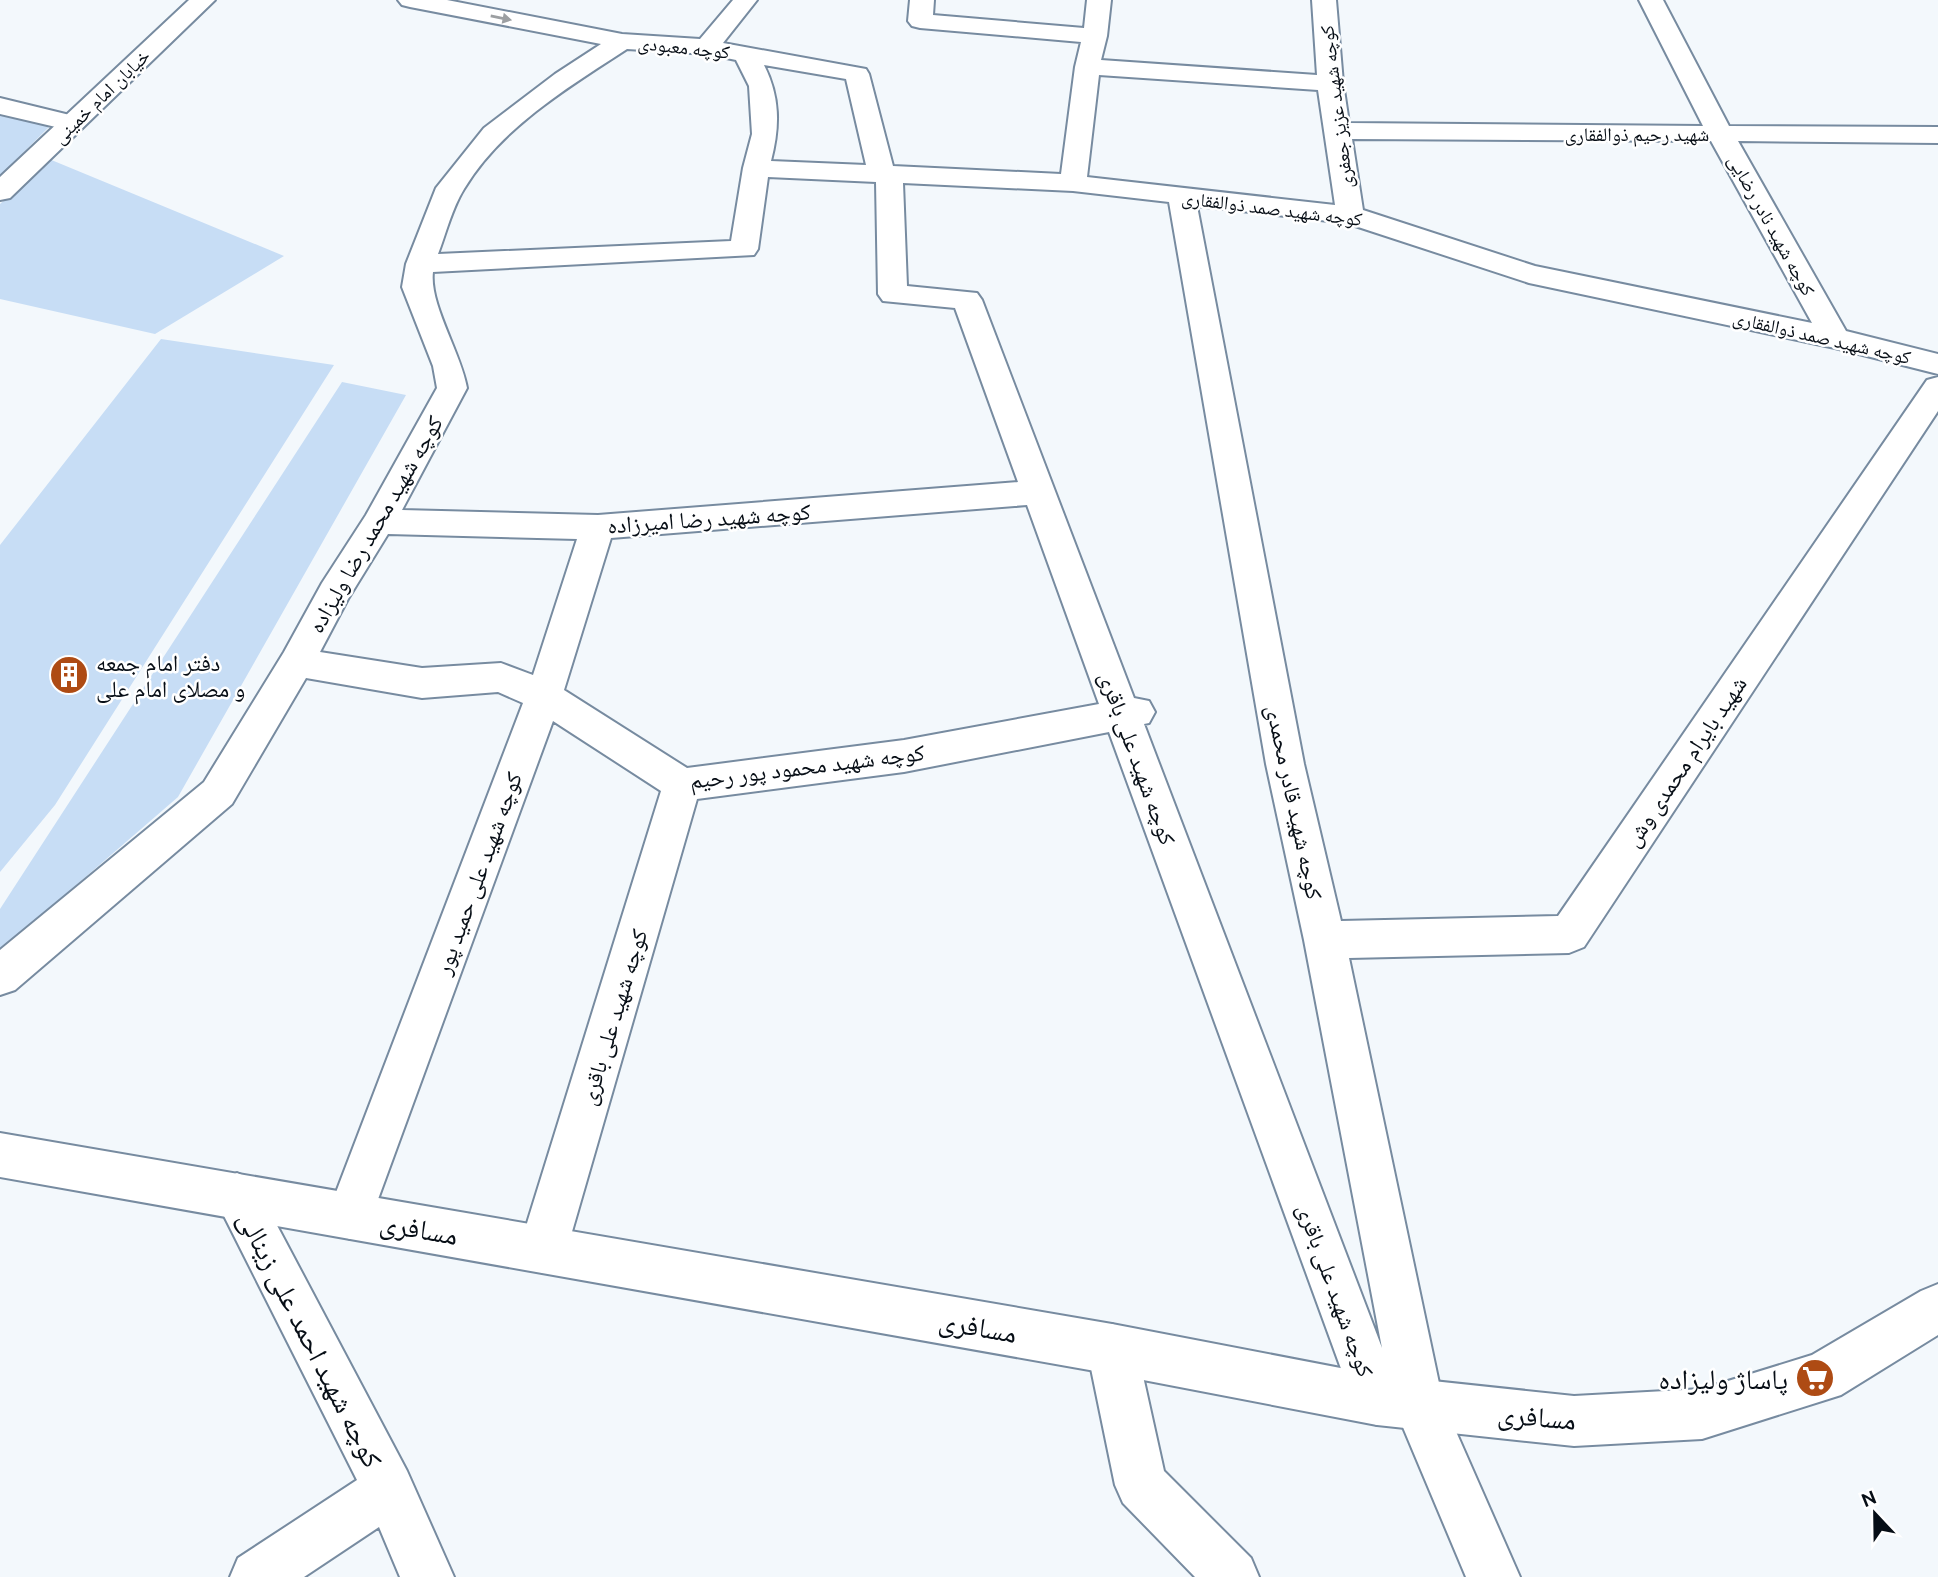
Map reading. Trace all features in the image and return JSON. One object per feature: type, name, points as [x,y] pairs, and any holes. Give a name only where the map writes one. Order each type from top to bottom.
[{"type":"street","name":"خیابان امام خمینی","points":[[0,192],[202,0]]},
{"type":"street","name":"کوچه معبودی","points":[[410,0],[621,41],[707,47],[858,74],[885,174]]},
{"type":"street","points":[[707,47],[745,0]]},
{"type":"street","points":[[1073,183],[1087,67],[1095,36],[1099,0]]},
{"type":"street","name":"کوچه شهید عزیز جعفری","points":[[1324,0],[1330,83],[1350,215]]},
{"type":"street","name":"کوچه شهید نادر رضایی","points":[[1651,0],[1721,135],[1835,338]]},
{"type":"street","points":[[921,11],[1095,36]]},
{"type":"street","name":"کوچه شهید محمد رضا ولیزاده","points":[[0,976],[218,793],[297,662],[334,592],[379,522],[452,388],[448,366],[417,287],[420,264],[450,188],[493,134],[564,79],[621,41]]},
{"type":"street","points":[[420,264],[744,249],[756,167],[765,134],[762,86],[746,54]]},
{"type":"street","points":[[1087,67],[1330,83]]},
{"type":"street","points":[[0,106],[73,123]]},
{"type":"street","name":"شهید رحیم ذوالفقاری","points":[[1337,131],[1938,135]]},
{"type":"street","name":"کوچه شهید صمد ذوالفقاری","points":[[756,167],[1073,183],[1350,215],[1529,274],[1835,338],[1938,364]]},
{"type":"street","name":"کوچه شهید علی باقری","points":[[885,174],[893,295],[967,300],[1039,492],[1129,713],[1398,1402]]},
{"type":"street","name":"کوچه شهید قادر محمدی","points":[[1182,197],[1285,765],[1325,940],[1398,1402]]},
{"type":"street","name":"شهید بایرام محمدی وش","points":[[1325,940],[1569,934],[1938,387]]},
{"type":"street","name":"کوچه شهید رضا امیرزاده","points":[[379,522],[598,527],[1039,492]]},
{"type":"street","name":"کوچه شهید علی حمید پور","points":[[350,1216],[544,696],[598,527]]},
{"type":"street","name":"کوچه شهید محمود پور رحیم","points":[[297,662],[422,683],[501,677],[544,696],[682,785],[904,756],[1129,713]]},
{"type":"street","name":"کوچه شهید علی باقری","points":[[543,1249],[682,785]]},
{"type":"street","name":"مسافری","points":[[0,1155],[1112,1349],[1398,1402],[1574,1421],[1702,1414],[1823,1377],[1938,1308]]},
{"type":"street","name":"کوچه شهید احمد علی زینالی","points":[[237,1196],[390,1489],[257,1577]]},
{"type":"street","points":[[1112,1349],[1141,1485],[1231,1577]]},
{"type":"street","points":[[1398,1402],[1493,1577]]},
{"type":"street","points":[[390,1489],[427,1577]]},
{"type":"building","points":[[0,114],[50,126],[0,176]]},
{"type":"building","points":[[49,159],[284,256],[155,334],[0,299],[0,204]]},
{"type":"building","name":"دفتر امام جمعه و مصلای امام علی","points":[[161,339],[334,365],[55,805],[0,872],[0,545]]},
{"type":"building","points":[[342,382],[406,395],[178,797],[0,951],[0,909]]},
{"type":"place","name":"دفتر امام جمعه و مصلای امام علی","points":[[69,675]]},
{"type":"place","name":"پاساژ ولیزاده","points":[[1815,1378]]}]
